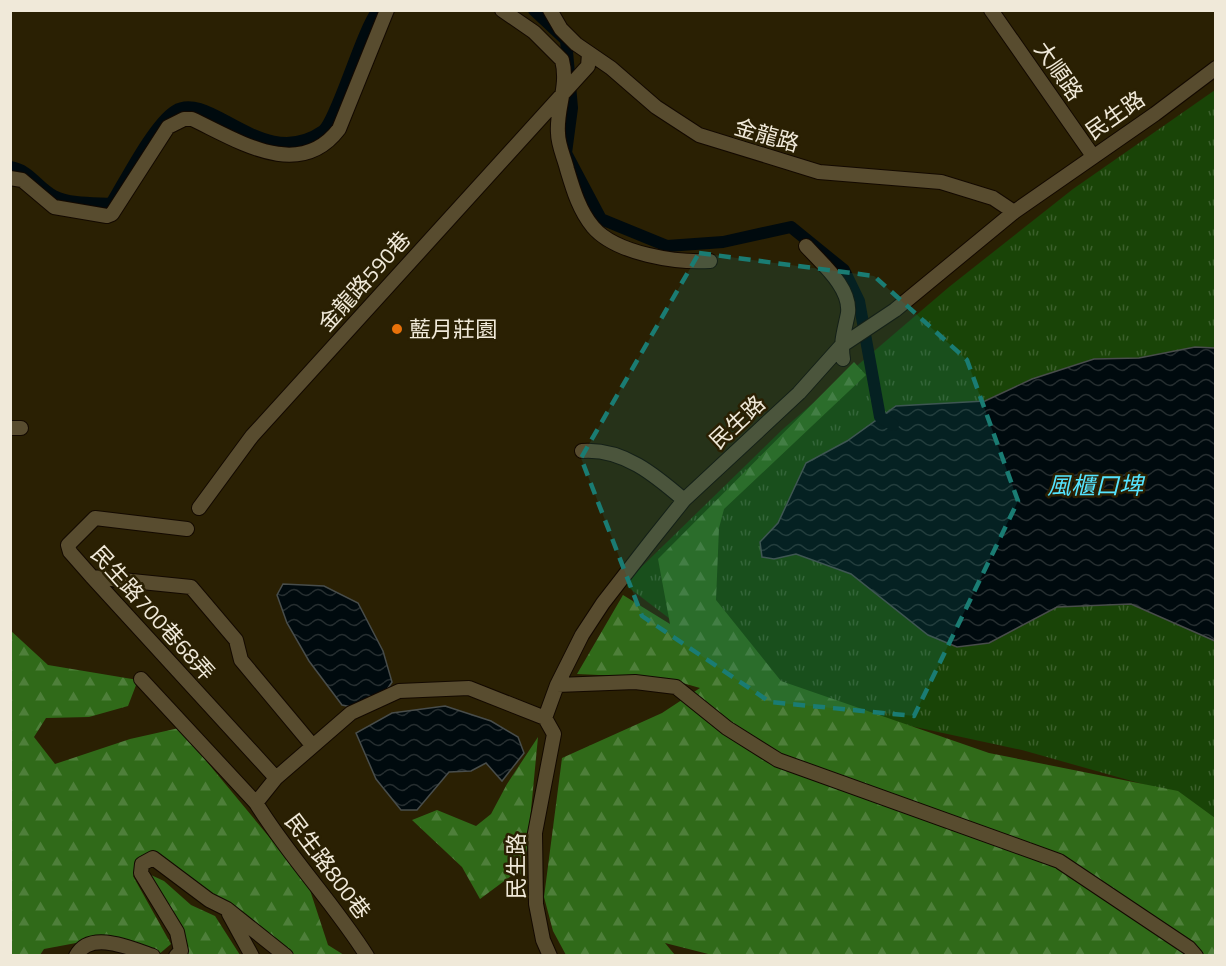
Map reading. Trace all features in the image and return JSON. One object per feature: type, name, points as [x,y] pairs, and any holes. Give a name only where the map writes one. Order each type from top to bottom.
[{"type":"street","points":[[10,178],[22,180],[54,207],[107,216],[118,204],[168,127],[183,118],[192,119],[255,149],[284,156],[306,152],[333,137],[339,129],[387,10]]},
{"type":"street","points":[[502,10],[535,32],[562,60],[566,90],[557,132],[573,192],[593,226],[612,241],[645,254],[687,261],[710,261]]},
{"type":"street","name":"大順路","points":[[991,10],[1093,156]]},
{"type":"street","points":[[535,32],[551,12]]},
{"type":"street","name":"金龍路","points":[[551,12],[561,29],[589,54],[610,68],[656,107],[699,135],[819,172],[941,182],[993,198],[1014,212]]},
{"type":"street","name":"金龍路590巷","points":[[199,508],[252,436],[578,78],[588,66],[589,54]]},
{"type":"street","name":"民生路","points":[[550,956],[543,940],[536,904],[535,833],[554,734],[545,718],[557,685],[582,635],[603,603],[684,500],[842,352],[1014,212],[1215,68]]},
{"type":"street","points":[[806,246],[842,289],[848,302],[842,352]]},
{"type":"street","points":[[582,451],[597,450],[623,457],[660,478],[684,500]]},
{"type":"street","name":"民生路700巷68弄","points":[[187,529],[91,519],[68,545],[70,552],[92,578],[276,778]]},
{"type":"street","points":[[92,578],[191,587],[236,640],[241,660],[312,746]]},
{"type":"street","name":"民生路800巷","points":[[141,678],[256,803],[270,826],[343,917],[367,956]]},
{"type":"street","points":[[557,685],[635,682],[676,687],[727,728],[778,760],[1059,861],[1190,948],[1196,956]]},
{"type":"street","points":[[256,803],[276,778],[351,713],[399,691],[417,688],[469,688],[545,718]]},
{"type":"street","points":[[176,956],[181,951],[181,942],[144,882],[142,864],[153,858],[209,900],[227,909],[286,956]]},
{"type":"street","points":[[227,909],[252,956]]},
{"type":"street","points":[[76,956],[79,950],[93,943],[105,942],[153,956]]},
{"type":"highlighted area","points":[[699,253],[874,276],[967,360],[1018,501],[914,716],[770,702],[642,616],[581,458]]},
{"type":"green space","points":[[1215,90],[1215,844],[1146,785],[1022,750],[892,722],[757,685],[624,584],[783,429],[949,287],[1073,189]]},
{"type":"green space","points":[[854,362],[866,375],[724,509],[719,528],[716,600],[781,681],[989,753],[1178,791],[1215,818],[1215,955],[716,956],[665,943],[675,955],[566,955],[553,931],[544,897],[562,758],[662,713],[700,688],[665,678],[577,674],[623,595],[670,624],[658,559]]},
{"type":"green space","points":[[10,630],[48,665],[138,680],[128,706],[89,717],[46,718],[34,737],[55,764],[130,739],[179,728],[308,884],[328,945],[344,955],[293,955],[263,930],[151,857],[133,876],[171,944],[158,955],[76,943],[44,949],[40,955],[11,955]]},
{"type":"green space","points":[[538,737],[525,873],[511,876],[480,899],[462,867],[412,820],[437,810],[476,826],[491,814],[507,784]]},
{"type":"green space","points":[[151,875],[164,881],[191,905],[215,916],[240,955],[184,955],[148,889]]},
{"type":"water","name":"風櫃口埤","points":[[1195,347],[1215,348],[1215,641],[1131,604],[1057,607],[989,643],[957,647],[928,635],[851,574],[796,554],[774,559],[762,557],[760,542],[778,523],[806,463],[847,441],[896,406],[985,401],[1032,379],[1094,359],[1139,358]]},
{"type":"water","points":[[283,584],[324,586],[358,603],[383,651],[392,682],[384,694],[357,708],[342,705],[309,661],[287,623],[277,595]]},
{"type":"water","points":[[445,706],[491,721],[518,737],[524,753],[502,781],[486,763],[471,771],[449,772],[417,810],[401,810],[376,779],[356,733],[392,713]]},
{"type":"waterway","points":[[10,167],[28,175],[60,199],[82,203],[111,204],[149,140],[175,111],[189,107],[204,111],[259,137],[279,142],[301,141],[323,131],[329,124],[364,37],[378,10]]},
{"type":"waterway","points":[[534,10],[566,40],[572,108],[566,153],[601,219],[667,246],[723,242],[791,227],[844,270],[859,301],[880,417],[893,425]]},
{"type":"place","name":"藍月莊園","points":[[397,329]]}]
